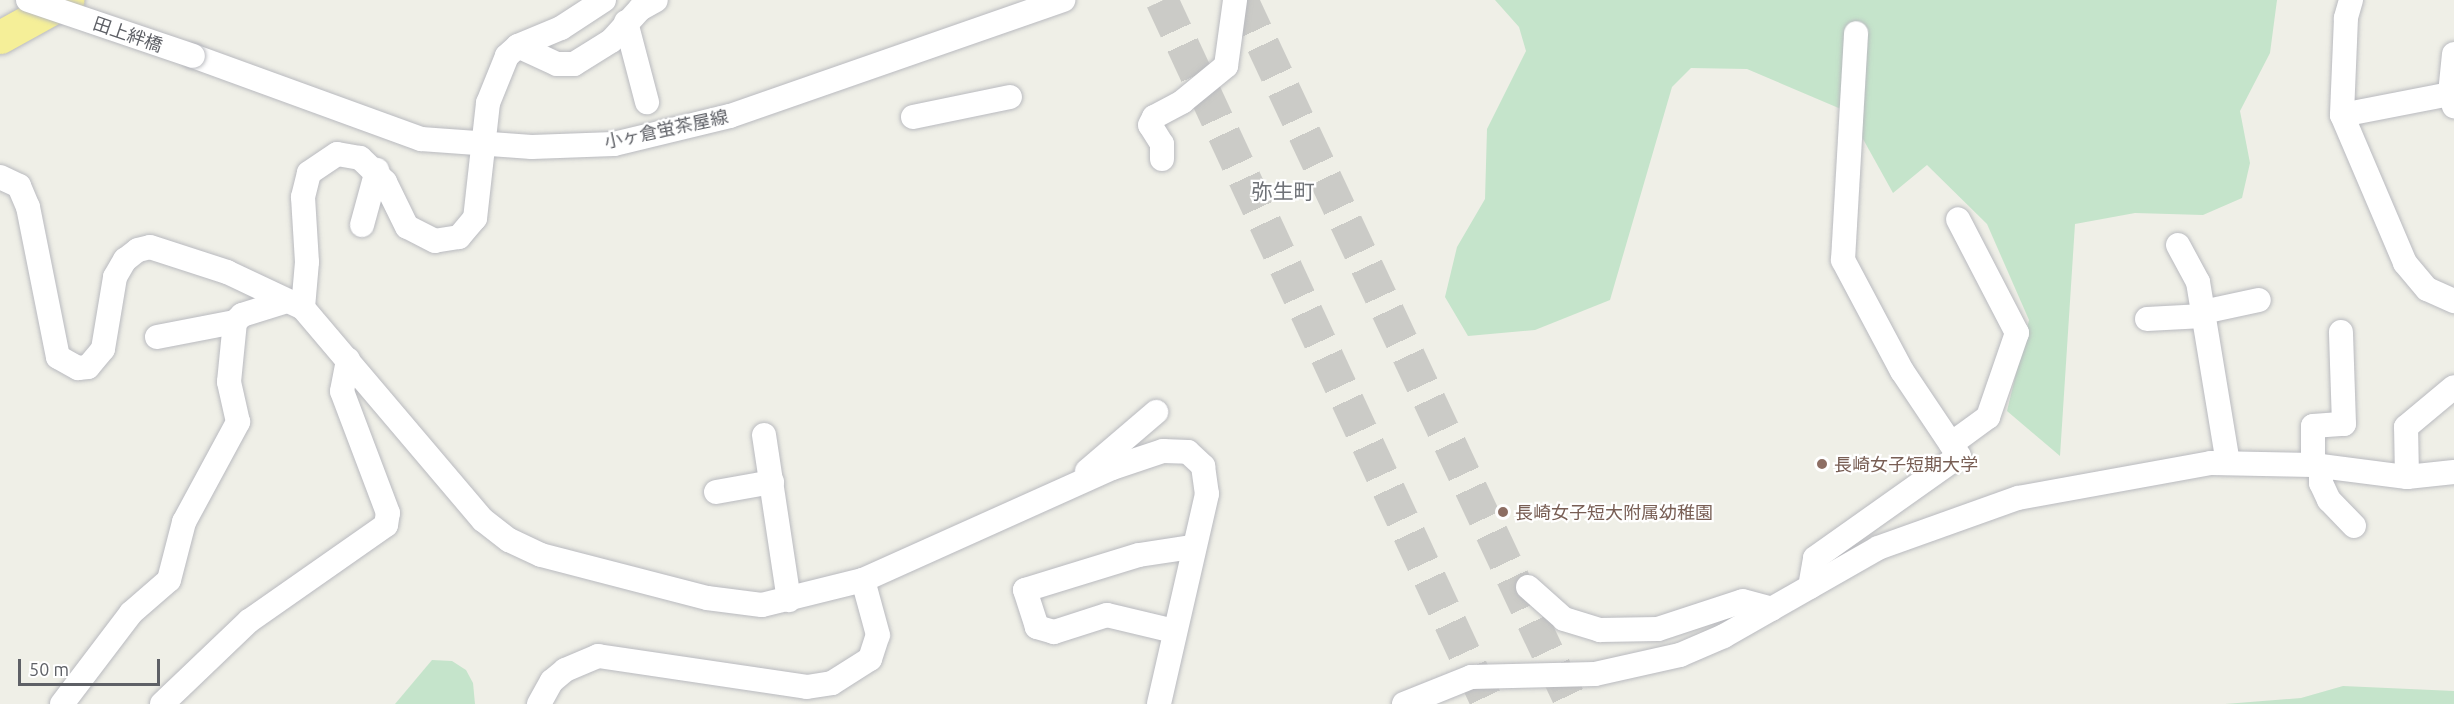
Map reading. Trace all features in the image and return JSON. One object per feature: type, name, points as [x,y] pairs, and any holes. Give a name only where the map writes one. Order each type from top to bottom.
[{"type":"highway","points":[[0,37],[67,0]]},
{"type":"street","name":"田上絆橋","points":[[28,0],[193,56]]},
{"type":"street","points":[[295,304],[307,262],[303,197],[309,173],[337,154],[350,153],[377,170],[407,227],[426,239],[447,241],[459,237],[475,218],[488,103],[497,74],[518,46],[561,28],[604,0]]},
{"type":"street","points":[[518,46],[557,64],[574,64],[611,41],[626,22],[656,0]]},
{"type":"street","name":"小ヶ倉蛍茶屋線","points":[[193,56],[421,139],[483,146],[614,144],[702,126],[1063,0]]},
{"type":"street","points":[[1162,159],[1162,144],[1150,125],[1154,117],[1182,102],[1226,66],[1235,0]]},
{"type":"street","points":[[2351,0],[2343,54],[2342,115],[2404,262],[2427,289],[2454,301]]},
{"type":"street","points":[[626,22],[647,102]]},
{"type":"street","points":[[1810,587],[1815,558],[1911,493],[1959,456],[1902,371],[1843,260],[1856,33]]},
{"type":"street","points":[[2342,115],[2452,100],[2454,54]]},
{"type":"street","points":[[913,117],[1010,97]]},
{"type":"street","points":[[362,225],[377,170]]},
{"type":"street","points":[[0,177],[19,186],[33,224],[58,357],[78,368],[88,367],[104,349],[115,278],[125,260],[138,250],[150,247],[227,273],[295,304],[348,360],[483,520],[509,540],[541,555],[706,598],[762,605],[863,580],[1071,484],[1163,451],[1193,454],[1207,476],[1207,494],[1192,547],[1159,704]]},
{"type":"street","points":[[1951,444],[1988,417],[2017,333],[1958,219]]},
{"type":"street","points":[[2178,245],[2198,282],[2228,463]]},
{"type":"street","points":[[2147,319],[2203,314],[2259,300]]},
{"type":"street","points":[[157,338],[235,322],[242,315],[295,304]]},
{"type":"street","points":[[62,704],[131,614],[169,580],[184,522],[238,422],[230,382],[235,322]]},
{"type":"street","points":[[2341,332],[2344,424],[2313,426],[2321,483],[2329,500],[2354,526]]},
{"type":"street","points":[[162,704],[249,621],[386,525],[388,513],[342,391],[348,360]]},
{"type":"street","points":[[2407,477],[2406,427],[2454,387]]},
{"type":"street","points":[[1071,484],[1156,412]]},
{"type":"street","points":[[764,435],[789,600]]},
{"type":"street","points":[[1404,704],[1471,677],[1595,674],[1680,655],[1772,609],[1878,548],[1977,510],[2144,472],[2228,463],[2317,465],[2407,477],[2454,472]]},
{"type":"street","points":[[716,492],[772,482]]},
{"type":"street","points":[[1174,631],[1107,615],[1054,632],[1037,627],[1025,590],[1139,555],[1192,547]]},
{"type":"street","points":[[539,704],[552,681],[565,670],[598,656],[807,687],[832,683],[870,659],[878,635],[863,580]]},
{"type":"street","points":[[1528,587],[1564,619],[1600,630],[1658,629],[1743,601],[1772,609]]},
{"type":"green space","points":[[1495,0],[2277,0],[2270,53],[2240,111],[2250,163],[2242,198],[2203,215],[2135,213],[2075,224],[2060,456],[2007,411],[2029,320],[1987,224],[1927,165],[1893,193],[1848,112],[1747,69],[1691,68],[1672,87],[1610,300],[1535,330],[1468,336],[1445,297],[1457,247],[1485,199],[1487,129],[1526,51],[1519,27]]},
{"type":"green space","points":[[432,660],[452,661],[466,670],[473,683],[475,704],[395,704]]},
{"type":"green space","points":[[2343,686],[2454,691],[2454,704],[2225,704],[2301,698]]},
{"type":"tunnel","points":[[1162,0],[1488,704]]},
{"type":"tunnel","points":[[1242,0],[1572,704]]},
{"type":"place","name":"長崎女子短期大学","points":[[1822,464]]},
{"type":"place","name":"長崎女子短大附属幼稚園","points":[[1503,512]]},
{"type":"district","name":"弥生町","points":[[1283,191]]}]
